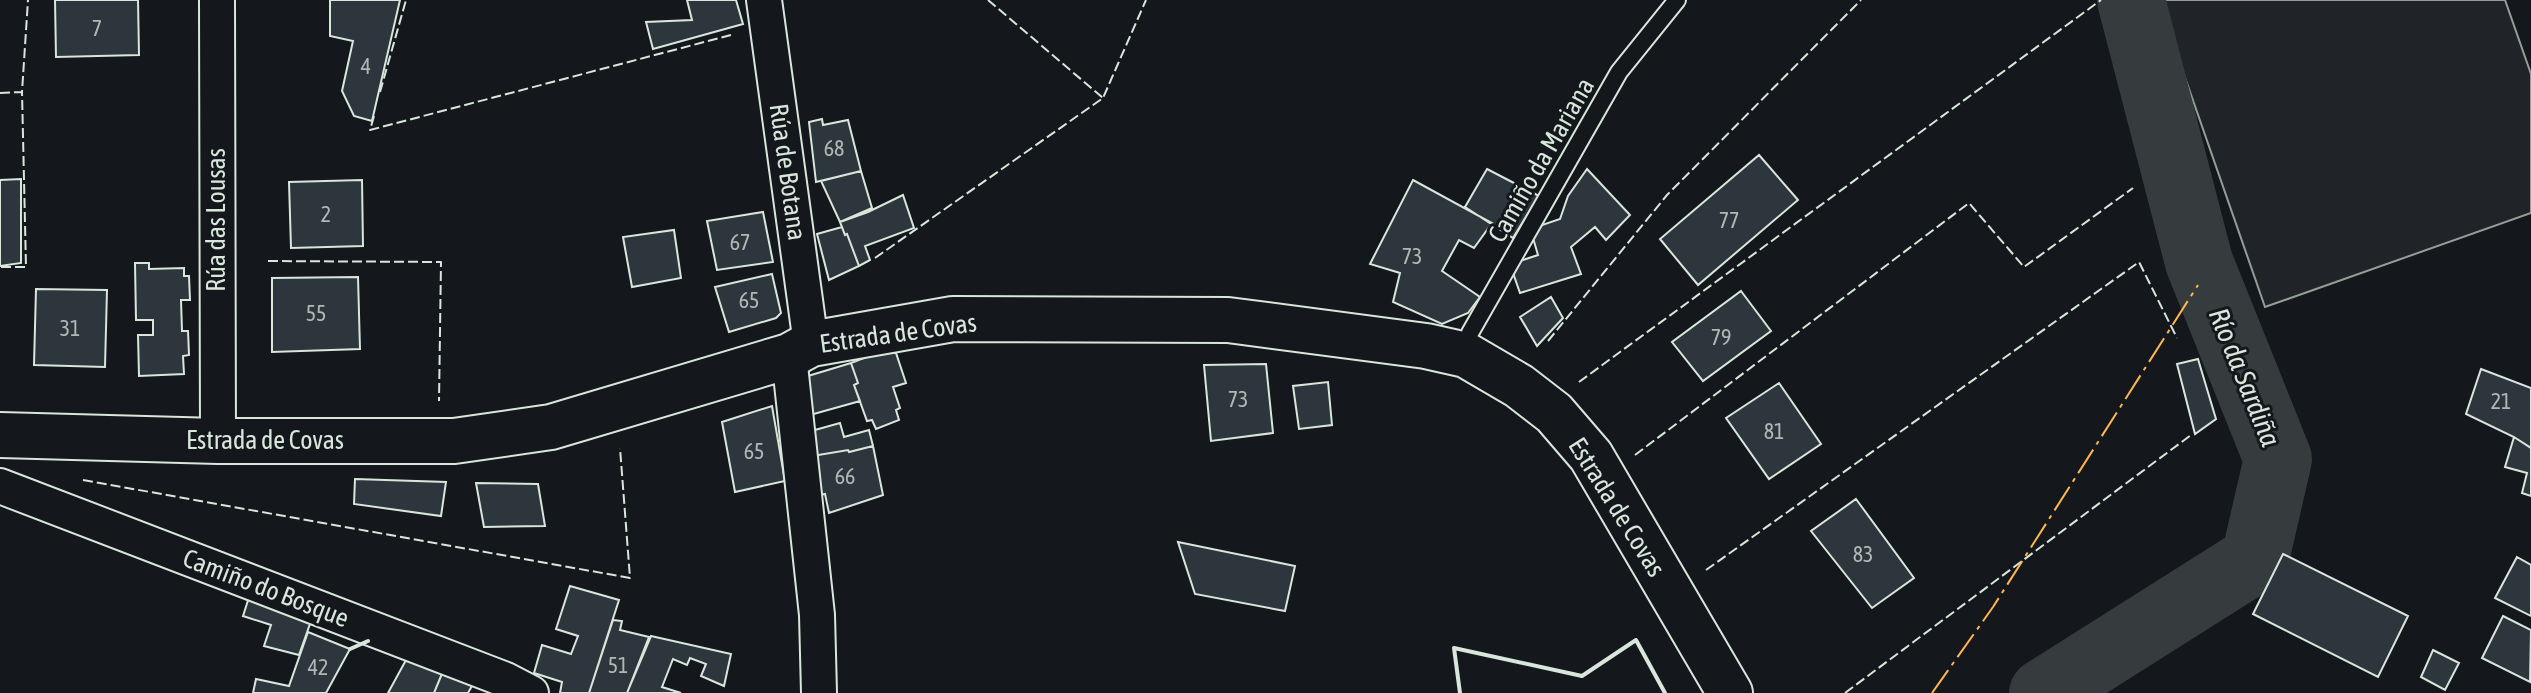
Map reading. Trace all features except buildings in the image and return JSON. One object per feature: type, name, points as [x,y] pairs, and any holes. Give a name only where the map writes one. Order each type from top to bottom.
[{"type":"main road","name":"Estrada de Covas","points":[[0,435],[218,441],[454,441],[551,427],[800,350],[953,319],[1228,320],[1426,346],[1466,355],[1519,386],[1554,413],[1591,456],[1730,693]]},
{"type":"street","name":"Rúa das Lousas","points":[[217,0],[218,441]]},
{"type":"street","name":"Rúa de Botana","points":[[764,0],[800,350]]},
{"type":"street","points":[[800,350],[819,693]]},
{"type":"street","name":"Camiño do Bosque","points":[[0,486],[506,680],[531,693]]},
{"type":"lane","name":"Camiño da Mariana","points":[[1466,355],[1470,333],[1619,72],[1677,0]]},
{"type":"shaded area","points":[[2158,0],[2505,0],[2531,74],[2531,213],[2265,307]]},
{"type":"waterway","name":"Río da Sardiña","points":[[2043,693],[2255,559],[2278,459],[2199,262],[2131,0]]},
{"type":"fence","points":[[0,93],[22,92],[28,0]]},
{"type":"fence","points":[[380,92],[406,0]]},
{"type":"fence","points":[[988,0],[1103,98]]},
{"type":"fence","points":[[875,258],[1103,98],[1146,0]]},
{"type":"fence","points":[[1548,341],[1667,195],[1861,0]]},
{"type":"fence","points":[[1579,382],[2101,0]]},
{"type":"fence","points":[[374,116],[370,130],[731,35]]},
{"type":"fence","points":[[1,267],[26,267],[22,92]]},
{"type":"fence","points":[[1635,455],[1969,203],[2024,267],[2133,188]]},
{"type":"fence","points":[[268,261],[441,262],[439,401]]},
{"type":"fence","points":[[1706,570],[2139,262],[2177,338]]},
{"type":"fence","points":[[1845,693],[2191,435]]},
{"type":"fence","points":[[83,480],[630,578],[620,448]]},
{"type":"wall","points":[[1460,693],[1454,648],[1582,676],[1636,640],[1665,693]]},
{"type":"wall","points":[[350,649],[368,641]]},
{"type":"power","points":[[1932,693],[1993,607],[2198,285]]}]
